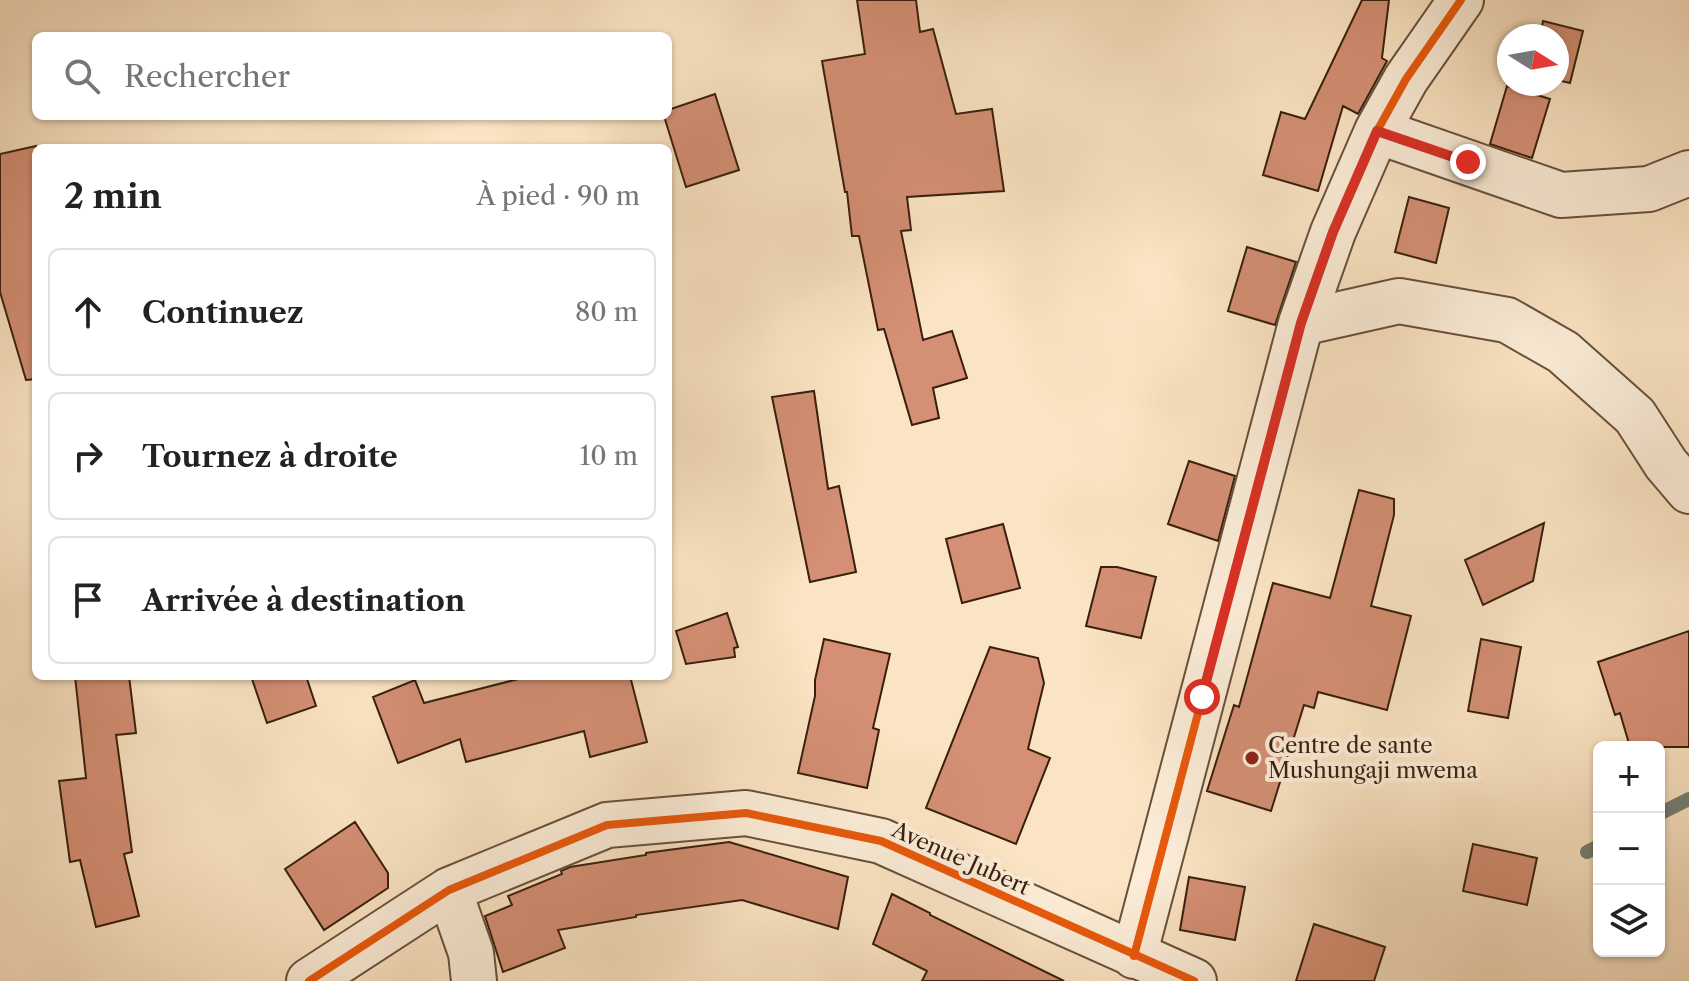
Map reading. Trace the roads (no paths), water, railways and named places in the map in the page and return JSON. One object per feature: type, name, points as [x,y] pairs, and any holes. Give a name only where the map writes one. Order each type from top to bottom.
[{"type":"street","points":[[1134,956],[1301,323],[1333,232],[1377,131],[1406,79],[1461,0]]},
{"type":"street","points":[[1377,131],[1561,195],[1649,189],[1689,173]]},
{"type":"street","points":[[1301,323],[1399,301],[1507,320],[1563,352],[1635,416],[1666,464],[1689,491]]},
{"type":"street","name":"Avenue Jubert","points":[[309,981],[449,890],[607,825],[746,813],[881,841],[1182,979]]},
{"type":"street","points":[[449,890],[471,953],[474,981]]},
{"type":"waterway","points":[[1661,813],[1689,799]]},
{"type":"waterway","points":[[1587,852],[1593,849]]},
{"type":"place","name":"Centre de sante Mushungaji mwema","points":[[1252,758]]}]
